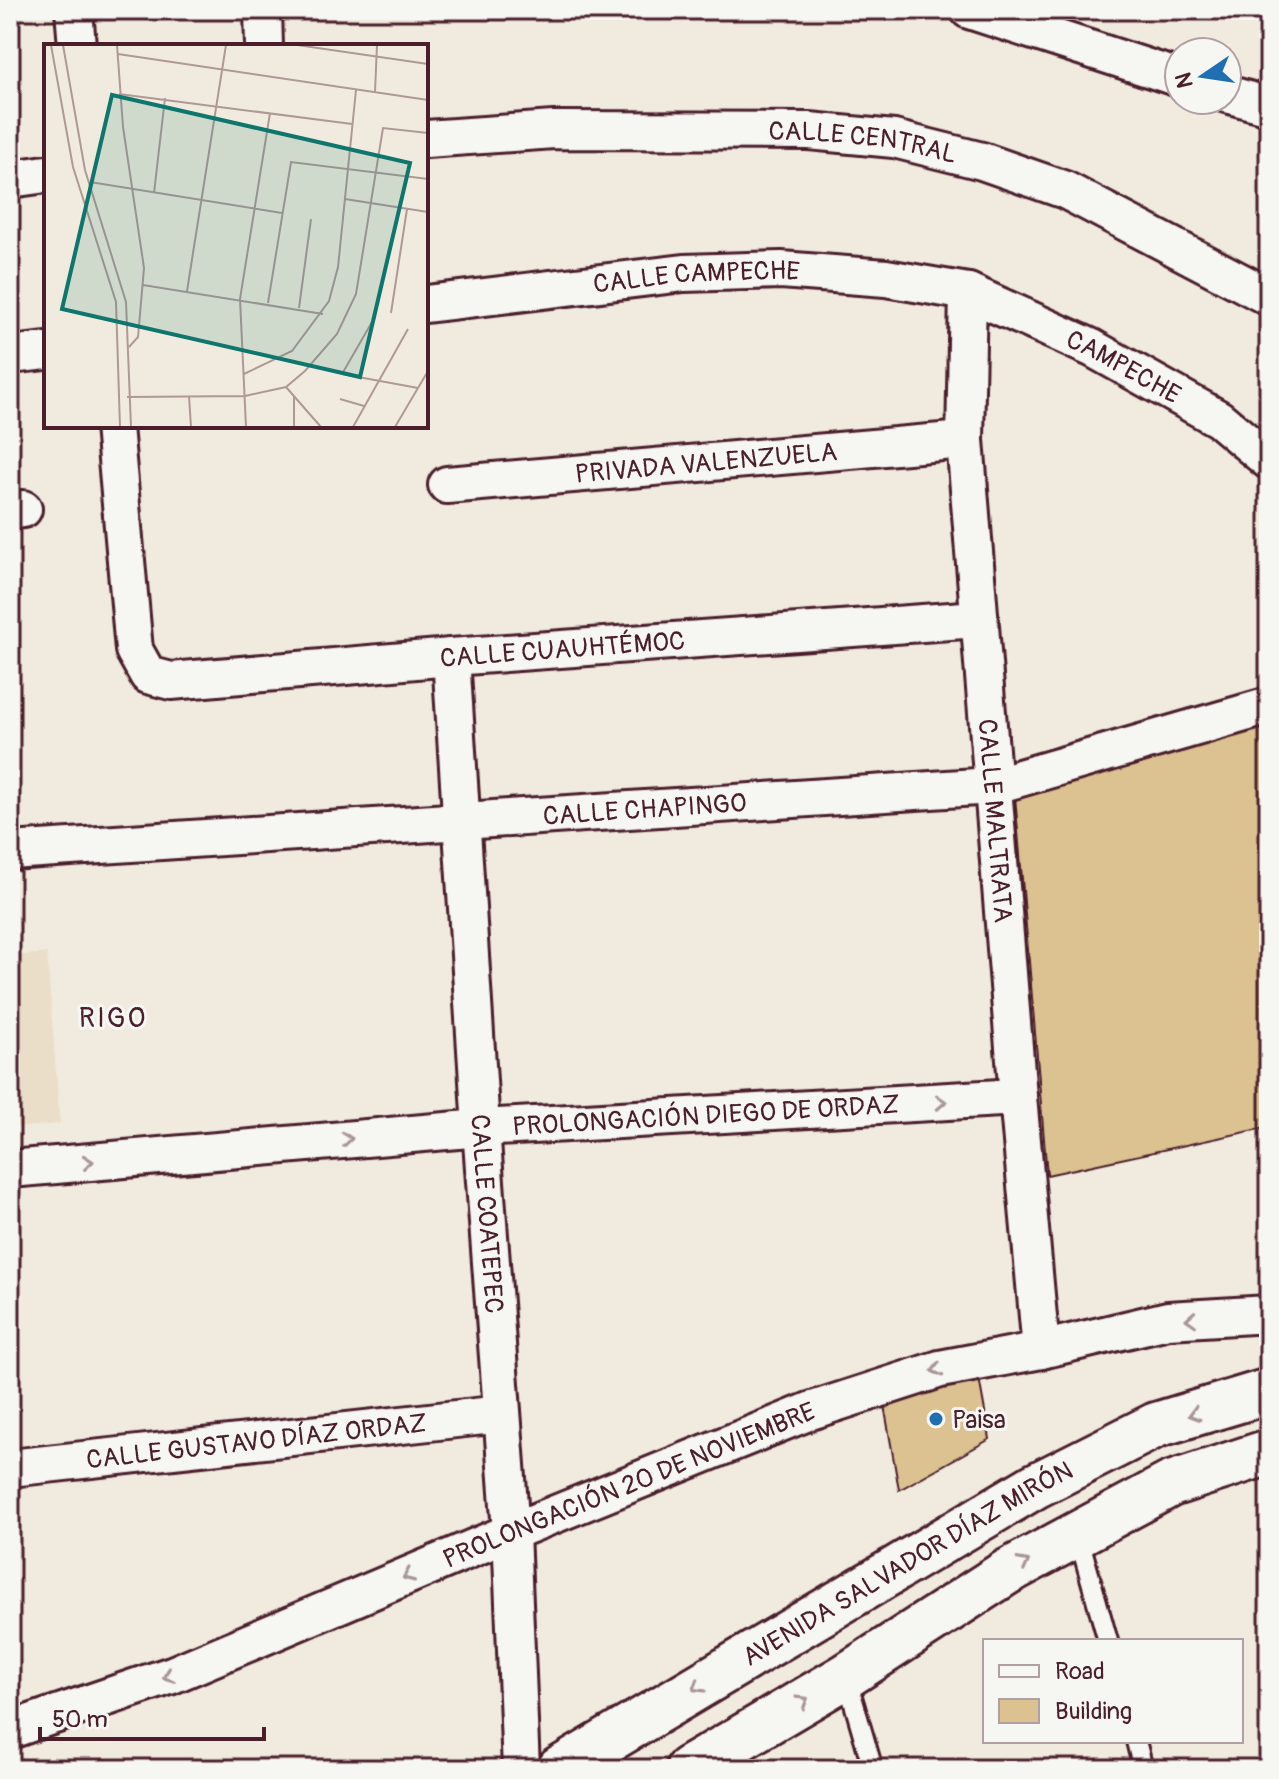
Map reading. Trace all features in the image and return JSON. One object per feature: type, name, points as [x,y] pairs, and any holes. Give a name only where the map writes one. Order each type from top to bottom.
[{"type":"main road","name":"AVENIDA SALVADOR DÍAZ MIRÓN","points":[[560,1769],[1035,1486],[1156,1425],[1269,1391]]},
{"type":"main road","points":[[688,1769],[846,1676],[1007,1572],[1171,1484],[1269,1452]]},
{"type":"street","points":[[74,10],[77,44]]},
{"type":"street","points":[[263,10],[264,44]]},
{"type":"street","points":[[969,10],[1163,73]]},
{"type":"street","points":[[1243,99],[1269,106]]},
{"type":"street","name":"CALLE CENTRAL","points":[[428,139],[554,130],[809,131],[894,139],[982,161],[1065,190],[1269,297]]},
{"type":"street","points":[[10,179],[44,174]]},
{"type":"street","name":"CALLE CAMPECHE","points":[[428,304],[684,273],[781,270],[886,278],[968,292]]},
{"type":"street","name":"CALLE MALTRATA","points":[[968,292],[965,440],[1041,1350]]},
{"type":"street","name":"CAMPECHE","points":[[968,292],[1092,348],[1219,419],[1269,461]]},
{"type":"street","points":[[10,355],[44,351]]},
{"type":"street","name":"CALLE CUAUHTÉMOC","points":[[114,428],[134,650],[148,675],[171,681],[451,657],[978,619]]},
{"type":"street","name":"PRIVADA VALENZUELA","points":[[447,485],[965,440]]},
{"type":"street","name":"CALLE COATEPEC","points":[[451,657],[511,1532],[521,1769]]},
{"type":"street","name":"CALLE CHAPINGO","points":[[10,851],[992,786],[1269,706]]},
{"type":"street","name":"PROLONGACIÓN DIEGO DE ORDAZ","points":[[10,1169],[481,1128],[1018,1097]]},
{"type":"street","name":"PROLONGACIÓN 20 DE NOVIEMBRE","points":[[10,1730],[172,1675],[511,1532],[810,1411],[940,1369],[1041,1350],[1168,1320],[1269,1314]]},
{"type":"street","name":"CALLE GUSTAVO DÍAZ ORDAZ","points":[[10,1468],[502,1414]]},
{"type":"lane","points":[[1078,1535],[1107,1639]]},
{"type":"lane","points":[[846,1676],[873,1769]]},
{"type":"lane","points":[[1136,1743],[1143,1769]]},
{"type":"shaded area","points":[[47,953],[60,1124],[10,1128],[10,956]]},
{"type":"building","points":[[1269,723],[1269,1127],[1047,1175],[1015,796]]},
{"type":"building","name":"Paisa","points":[[979,1378],[990,1439],[899,1490],[883,1399]]},
{"type":"place","name":"Paisa","points":[[936,1419]]},
{"type":"district","name":"RIGO","points":[[113,1017]]}]
